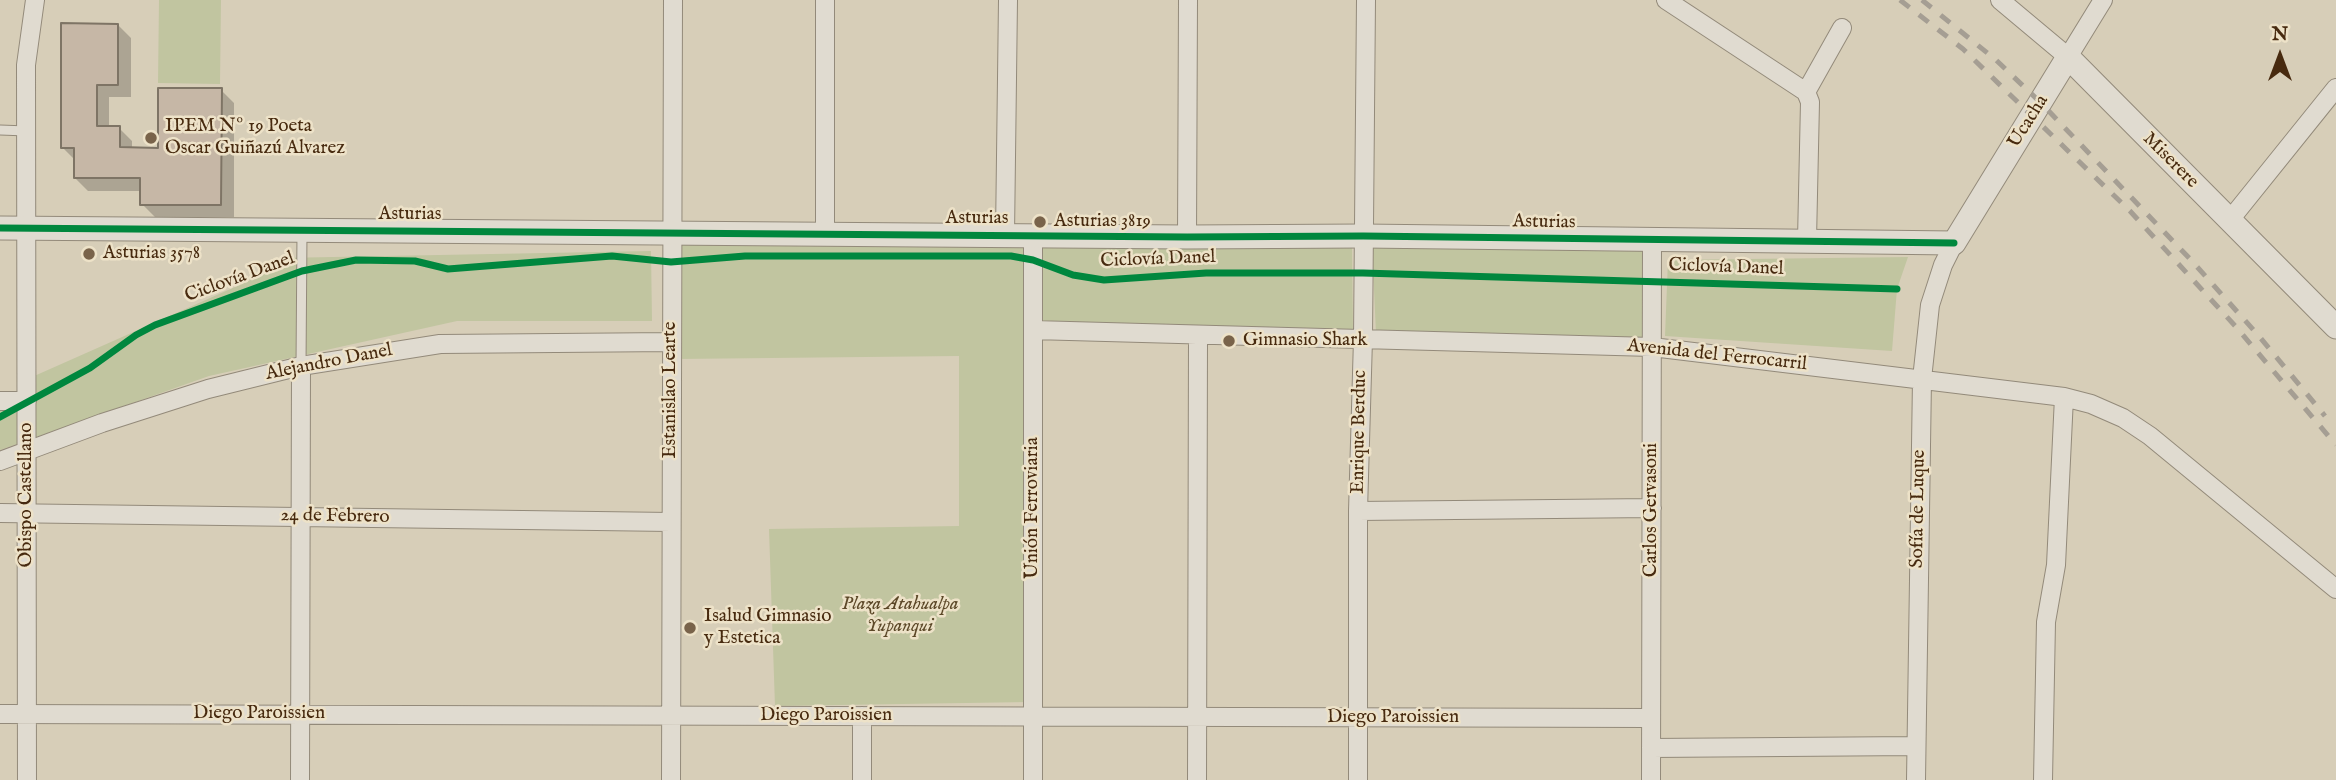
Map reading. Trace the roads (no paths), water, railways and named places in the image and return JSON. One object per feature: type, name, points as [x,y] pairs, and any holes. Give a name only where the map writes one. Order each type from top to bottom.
[{"type":"street","name":"Obispo Castellano","points":[[27,780],[26,65],[35,0]]},
{"type":"street","name":"Estanislao Learte","points":[[671,780],[673,0]]},
{"type":"street","points":[[825,0],[825,234]]},
{"type":"street","points":[[1005,235],[1008,0]]},
{"type":"street","points":[[1187,237],[1188,0]]},
{"type":"street","name":"Enrique Berduc","points":[[1358,780],[1358,511],[1363,339],[1366,0]]},
{"type":"street","points":[[1666,0],[1806,92],[1810,102],[1807,240]]},
{"type":"street","name":"Miserere","points":[[2000,0],[2068,57],[2336,327]]},
{"type":"street","name":"Ucacha","points":[[1954,243],[2103,0]]},
{"type":"street","points":[[1806,92],[1842,29]]},
{"type":"street","points":[[2229,220],[2336,88]]},
{"type":"street","name":"Asturias","points":[[0,228],[1363,236],[1954,243]]},
{"type":"street","name":"Unión Ferroviaria","points":[[1033,235],[1033,780]]},
{"type":"street","name":"Carlos Gervasoni","points":[[1651,780],[1652,240]]},
{"type":"street","name":"Sofía de Luque","points":[[1916,780],[1922,379],[1930,305],[1943,265],[1954,243]]},
{"type":"street","name":"Avenida del Ferrocarril","points":[[1033,330],[1652,347],[2064,397],[2091,404],[2123,418],[2150,436],[2336,589]]},
{"type":"street","points":[[1198,335],[1198,780]]},
{"type":"street","name":"Alejandro Danel","points":[[0,461],[102,423],[195,394],[301,366],[440,344],[671,342]]},
{"type":"street","points":[[300,780],[301,366]]},
{"type":"street","points":[[2043,780],[2046,622],[2056,565],[2064,397]]},
{"type":"street","points":[[0,401],[27,401]]},
{"type":"street","points":[[1358,511],[1652,508]]},
{"type":"street","name":"24 de Febrero","points":[[0,513],[671,522]]},
{"type":"street","name":"Diego Paroissien","points":[[0,714],[1651,718]]},
{"type":"street","points":[[862,716],[862,780]]},
{"type":"street","points":[[1651,748],[1916,746]]},
{"type":"lane","points":[[0,130],[27,131]]},
{"type":"lane","points":[[301,366],[302,230]]},
{"type":"railway","points":[[1900,0],[1963,49],[2130,211],[2237,328],[2336,445]]},
{"type":"railway","points":[[1922,0],[1996,60],[2041,103],[2191,260],[2325,416]]},
{"type":"place","name":"IPEM Nº 19 Poeta Oscar Guiñazú Alvarez","points":[[151,138]]},
{"type":"place","name":"Asturias 3819","points":[[1040,222]]},
{"type":"place","name":"Asturias 3578","points":[[89,254]]},
{"type":"place","name":"Gimnasio Shark","points":[[1229,341]]},
{"type":"place","name":"Isalud Gimnasio y Estetica","points":[[690,628]]},
{"type":"park label","name":"Plaza Atahualpa Yupanqui","points":[[900,616]]}]
